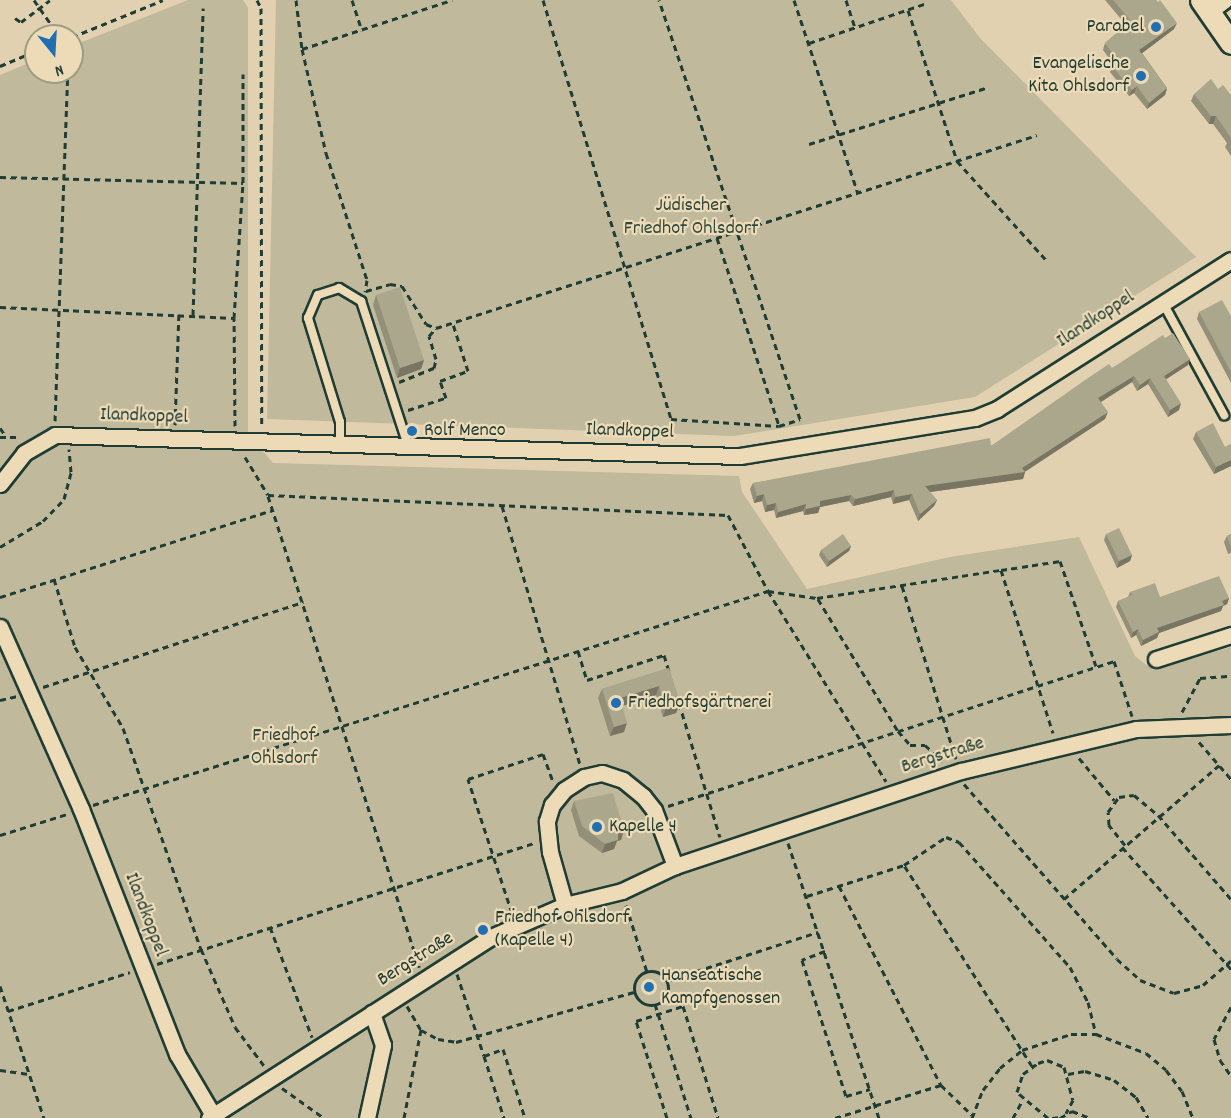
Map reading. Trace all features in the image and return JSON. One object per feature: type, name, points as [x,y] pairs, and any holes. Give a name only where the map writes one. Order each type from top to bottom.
[{"type":"main road","points":[[1212,4],[1231,43]]},
{"type":"street","name":"Ilandkoppel","points":[[62,435],[740,456],[975,418],[997,409],[1231,260]]},
{"type":"street","points":[[0,484],[24,453],[62,435]]},
{"type":"street","name":"Ilandkoppel","points":[[0,627],[81,809],[177,1054],[211,1117]]},
{"type":"street","points":[[1156,659],[1231,635]]},
{"type":"street","name":"Bergstraße","points":[[211,1117],[295,1060],[452,961],[517,926],[565,905],[622,891],[675,866],[957,772],[1062,745],[1182,719],[1231,725]]},
{"type":"street","points":[[565,905],[547,821],[558,798],[584,777],[602,773],[623,780],[654,810],[675,866]]},
{"type":"street","points":[[367,1118],[383,1045],[372,1013]]},
{"type":"lane","points":[[340,445],[340,422],[309,313],[318,295],[331,289],[346,290],[361,301],[408,446]]},
{"type":"lane","points":[[1163,303],[1224,415]]},
{"type":"path","points":[[33,0],[50,23]]},
{"type":"path","points":[[15,18],[21,22],[50,0]]},
{"type":"path","points":[[84,32],[164,0]]},
{"type":"path","points":[[257,0],[261,8],[262,441]]},
{"type":"path","points":[[296,0],[302,50],[340,204],[367,279],[361,301]]},
{"type":"path","points":[[352,0],[362,30]]},
{"type":"path","points":[[302,50],[452,0]]},
{"type":"path","points":[[543,0],[672,419],[779,426],[800,419],[659,0]]},
{"type":"path","points":[[794,0],[858,193]]},
{"type":"path","points":[[846,0],[855,27]]},
{"type":"path","points":[[808,43],[927,3]]},
{"type":"path","points":[[193,315],[203,8]]},
{"type":"path","points":[[908,10],[957,161],[1047,261]]},
{"type":"path","points":[[0,66],[24,56]]},
{"type":"path","points":[[243,74],[243,183],[234,318],[235,441],[268,495],[392,888],[424,980]]},
{"type":"path","points":[[0,547],[43,521],[64,499],[71,472],[62,435],[59,309],[66,178],[68,84]]},
{"type":"path","points":[[810,144],[986,88]]},
{"type":"path","points":[[389,385],[434,368],[429,336],[436,328],[1037,135]]},
{"type":"path","points":[[0,177],[243,183]]},
{"type":"path","points":[[717,238],[779,426]]},
{"type":"path","points":[[365,291],[390,284],[402,286],[426,324],[436,328]]},
{"type":"path","points":[[0,307],[179,313],[234,318]]},
{"type":"path","points":[[174,439],[179,313]]},
{"type":"path","points":[[398,414],[446,398],[440,381],[468,371],[452,323]]},
{"type":"path","points":[[0,428],[5,435]]},
{"type":"path","points":[[268,495],[728,515],[768,591],[859,742],[893,793]]},
{"type":"path","points":[[502,506],[584,777]]},
{"type":"path","points":[[0,597],[273,510]]},
{"type":"path","points":[[0,835],[768,591],[817,598],[1060,561],[1096,666]]},
{"type":"path","points":[[1001,570],[1037,686],[1062,745],[1114,800]]},
{"type":"path","points":[[54,579],[75,647],[87,672],[123,728],[201,949],[235,1028],[291,1098],[324,1118]]},
{"type":"path","points":[[902,586],[943,716],[957,772]]},
{"type":"path","points":[[817,598],[898,731],[910,745],[925,745],[957,772],[1064,900],[1140,980],[1174,993],[1203,985],[1231,961]]},
{"type":"path","points":[[0,700],[303,602]]},
{"type":"path","points":[[578,651],[587,680],[664,656],[671,678]]},
{"type":"path","points":[[654,810],[1114,661],[1136,729]]},
{"type":"path","points":[[1231,676],[1200,678],[1182,719],[1231,779]]},
{"type":"path","points":[[678,701],[724,850]]},
{"type":"path","points":[[517,926],[468,779],[543,754],[558,798]]},
{"type":"path","points":[[1064,900],[1158,815],[1219,765]]},
{"type":"path","points":[[1114,800],[1129,794],[1138,796],[1158,815],[1231,899]]},
{"type":"path","points":[[1114,800],[1108,820],[1123,846],[1231,969]]},
{"type":"path","points":[[783,829],[879,1118]]},
{"type":"path","points":[[807,897],[904,865],[946,837],[959,842],[1070,967],[1088,1002],[1096,1034]]},
{"type":"path","points":[[8,1011],[549,838]]},
{"type":"path","points":[[904,865],[1032,1066]]},
{"type":"path","points":[[839,886],[941,1084],[972,1117],[995,1075],[1022,1050],[1046,1040],[1096,1034],[1146,1053],[1166,1070],[1182,1091],[1193,1118]]},
{"type":"path","points":[[622,891],[646,972]]},
{"type":"path","points":[[270,927],[317,1046]]},
{"type":"path","points":[[666,981],[818,932]]},
{"type":"path","points":[[825,951],[802,960],[846,1096],[870,1089]]},
{"type":"path","points":[[452,961],[504,1118]]},
{"type":"path","points":[[646,972],[660,974],[666,981],[667,993],[655,1004],[644,1004],[634,992],[635,981],[646,972]]},
{"type":"path","points":[[0,986],[44,1118]]},
{"type":"path","points":[[400,994],[421,1030],[438,1039],[456,1042],[479,1039],[634,992]]},
{"type":"path","points":[[655,1004],[691,1118]]},
{"type":"path","points":[[667,1118],[636,1021],[683,1006],[718,1118]]},
{"type":"path","points":[[1231,1007],[1214,1039],[1220,1060],[1231,1076]]},
{"type":"path","points":[[404,1118],[421,1030]]},
{"type":"path","points":[[484,1056],[503,1050],[525,1118]]},
{"type":"path","points":[[1047,1060],[1058,1062],[1067,1074],[1073,1100],[1066,1113],[1060,1117],[1050,1118],[1023,1099],[1017,1087],[1023,1074],[1032,1066],[1047,1060]]},
{"type":"path","points":[[0,1070],[29,1074]]},
{"type":"path","points":[[1067,1074],[1085,1071],[1114,1080],[1136,1097],[1148,1118]]},
{"type":"path","points":[[835,1118],[941,1084]]},
{"type":"path","points":[[1013,1118],[1023,1099]]},
{"type":"path","points":[[1066,1113],[1079,1112],[1090,1118]]},
{"type":"green space","name":"Friedhof Ohlsdorf","points":[[188,0],[243,0],[248,8],[248,433],[273,463],[739,476],[742,492],[807,589],[950,557],[1079,537],[1135,656],[1153,670],[1231,647],[1231,1118],[0,1118],[0,75],[24,65],[24,84],[84,84],[84,41]]},
{"type":"green space","name":"Jüdischer Friedhof Ohlsdorf","points":[[276,0],[951,0],[980,38],[1196,257],[975,397],[734,436],[267,419]]},
{"type":"building","points":[[1113,0],[1156,0],[1158,2],[1160,0],[1177,23],[1139,50],[1167,88],[1149,103],[1137,86],[1132,90],[1112,66],[1118,61],[1105,43],[1131,21]]},
{"type":"building","points":[[1211,79],[1218,89],[1223,85],[1231,95],[1231,138],[1216,116],[1211,116],[1194,94]]},
{"type":"building","points":[[400,287],[424,360],[400,368],[376,295]]},
{"type":"building","points":[[1222,300],[1231,316],[1231,372],[1199,312]]},
{"type":"building","points":[[1173,333],[1190,359],[1164,376],[1181,403],[1170,410],[1150,378],[1140,385],[1134,376],[1098,398],[1108,412],[1022,468],[1025,472],[925,486],[937,500],[920,514],[912,494],[895,497],[894,490],[855,499],[851,495],[820,501],[820,506],[806,509],[806,504],[778,512],[776,503],[767,505],[764,494],[757,496],[753,483],[990,438],[991,446],[1109,364],[1112,368],[1163,335],[1165,338]]},
{"type":"building","points":[[1213,423],[1225,447],[1231,444],[1231,460],[1216,467],[1196,432]]},
{"type":"building","points":[[1119,528],[1132,555],[1119,561],[1106,534]]},
{"type":"building","points":[[843,534],[851,546],[829,561],[821,550]]},
{"type":"building","points":[[1231,534],[1231,547],[1227,536]]},
{"type":"building","points":[[1219,576],[1229,598],[1222,601],[1224,605],[1157,628],[1159,632],[1143,640],[1138,629],[1133,632],[1118,601],[1132,595],[1130,592],[1155,583],[1160,597]]},
{"type":"building","points":[[669,668],[680,704],[666,708],[659,686],[620,698],[627,723],[614,727],[602,689]]},
{"type":"building","name":"Kapelle 4","points":[[613,793],[624,830],[618,832],[618,840],[605,844],[582,826],[574,801]]},
{"type":"place","name":"Parabel","points":[[1156,27]]},
{"type":"place","name":"Evangelische Kita Ohlsdorf","points":[[1141,76]]},
{"type":"place","name":"Rolf Menco","points":[[412,431]]},
{"type":"place","name":"Friedhofsgärtnerei","points":[[616,703]]},
{"type":"place","name":"Kapelle 4","points":[[597,827]]},
{"type":"place","name":"Friedhof Ohlsdorf (Kapelle 4)","points":[[483,930]]},
{"type":"place","name":"Hanseatische Kampfgenossen","points":[[649,987]]}]
